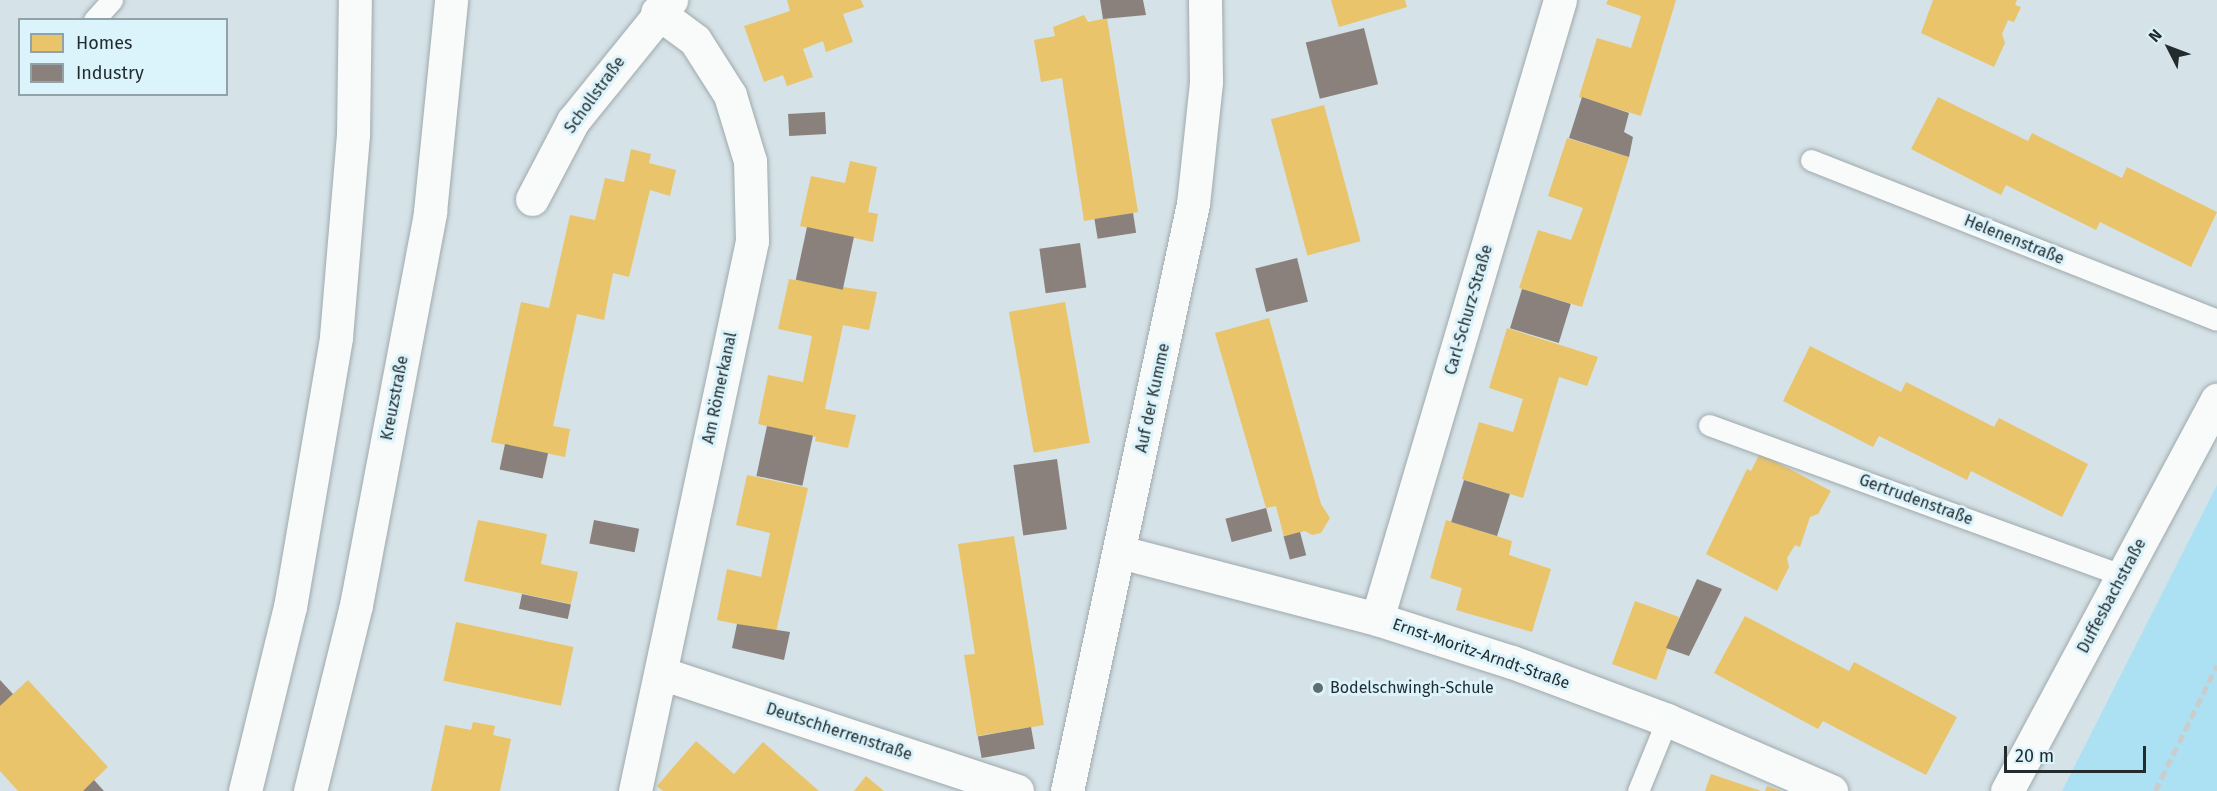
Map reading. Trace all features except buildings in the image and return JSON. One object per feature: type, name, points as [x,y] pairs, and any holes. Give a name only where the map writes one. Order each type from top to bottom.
[{"type":"street","points":[[245,791],[290,607],[336,337],[353,135],[355,0]]},
{"type":"street","name":"Kreuzstraße","points":[[310,791],[356,605],[430,212],[451,0]]},
{"type":"street","name":"Auf der Kumme","points":[[1067,791],[1193,204],[1206,82],[1205,0]]},
{"type":"street","name":"Carl-Schurz-Straße","points":[[1377,620],[1560,0]]},
{"type":"street","name":"Schollstraße","points":[[532,199],[573,121],[664,6]]},
{"type":"street","name":"Am Römerkanal","points":[[635,791],[752,241],[750,161],[730,95],[695,40],[664,6]]},
{"type":"street","name":"Duffesbachstraße","points":[[2007,791],[2217,400]]},
{"type":"street","name":"Ernst-Moritz-Arndt-Straße","points":[[1120,552],[1377,620],[1512,662],[1667,720],[1831,791]]},
{"type":"street","name":"Deutschherrenstraße","points":[[660,673],[1017,791]]},
{"type":"lane","points":[[96,18],[112,0]]},
{"type":"lane","name":"Helenenstraße","points":[[1812,160],[2217,320]]},
{"type":"lane","name":"Gertrudenstraße","points":[[1709,425],[2122,576]]},
{"type":"lane","points":[[1638,791],[1667,720]]},
{"type":"shaded area","points":[[2217,485],[2217,791],[2062,791]]},
{"type":"railway","points":[[2155,791],[2217,665]]},
{"type":"place","name":"Bodelschwingh-Schule","points":[[1318,688]]}]
